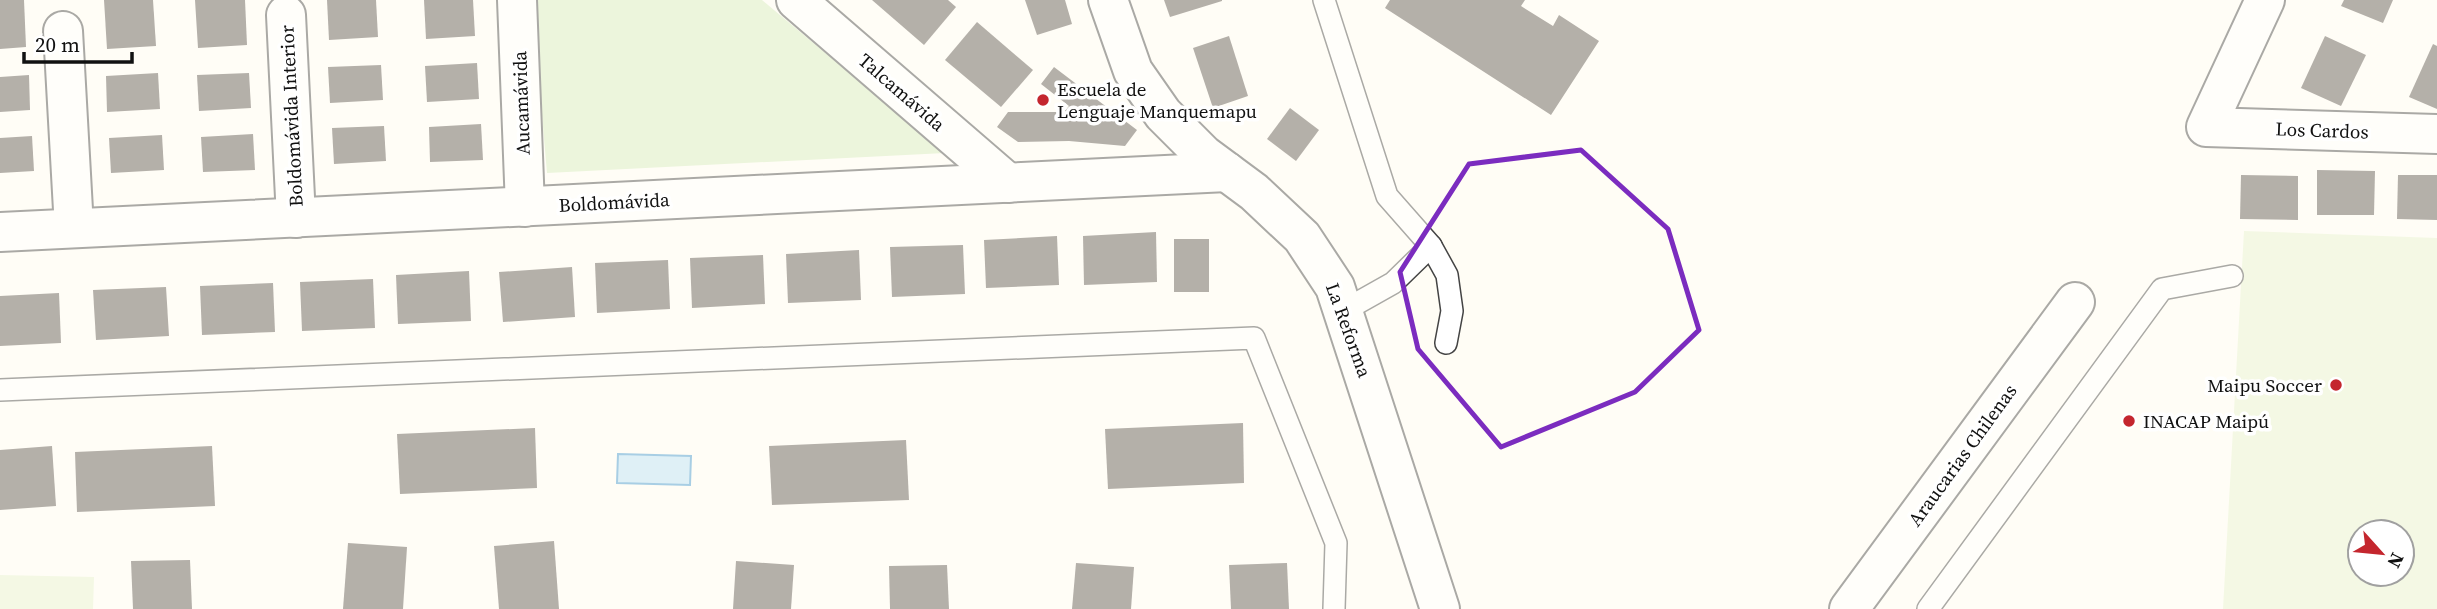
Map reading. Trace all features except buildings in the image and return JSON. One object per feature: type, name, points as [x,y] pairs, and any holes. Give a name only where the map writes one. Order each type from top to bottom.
[{"type":"street","name":"Aucamávida","points":[[517,0],[525,207]]},
{"type":"street","name":"Talcamávida","points":[[796,0],[1008,183]]},
{"type":"street","name":"La Reforma","points":[[1108,0],[1124,52],[1143,90],[1184,136],[1303,237],[1323,265],[1345,310],[1440,609]]},
{"type":"street","name":"Los Cardos","points":[[2265,0],[2206,127],[2437,134]]},
{"type":"street","name":"Boldomávida Interior","points":[[286,15],[296,218]]},
{"type":"street","points":[[63,31],[74,228]]},
{"type":"street","name":"Boldomávida","points":[[0,232],[1227,173]]},
{"type":"street","name":"Araucarias Chilenas","points":[[1849,609],[2075,302]]},
{"type":"lane","points":[[1324,0],[1387,196],[1432,246],[1447,275],[1452,311],[1446,343]]},
{"type":"lane","points":[[1345,310],[1394,283],[1432,246]]},
{"type":"lane","points":[[1928,609],[2162,289],[2232,276]]},
{"type":"lane","points":[[0,390],[1254,338],[1336,543],[1335,609]]},
{"type":"highlighted area","points":[[1581,150],[1668,229],[1699,330],[1635,392],[1501,447],[1418,349],[1400,272],[1469,164]]},
{"type":"green space","points":[[532,0],[762,0],[945,153],[547,173]]},
{"type":"green space","name":"Maipu Soccer","points":[[2244,231],[2437,238],[2437,609],[2223,609]]},
{"type":"green space","points":[[0,575],[94,577],[93,609],[0,609]]},
{"type":"water","points":[[618,454],[691,456],[690,485],[617,483]]},
{"type":"place","name":"Escuela de Lenguaje Manquemapu","points":[[1043,100]]},
{"type":"place","name":"Maipu Soccer","points":[[2336,385]]},
{"type":"place","name":"INACAP Maipú","points":[[2129,421]]}]
